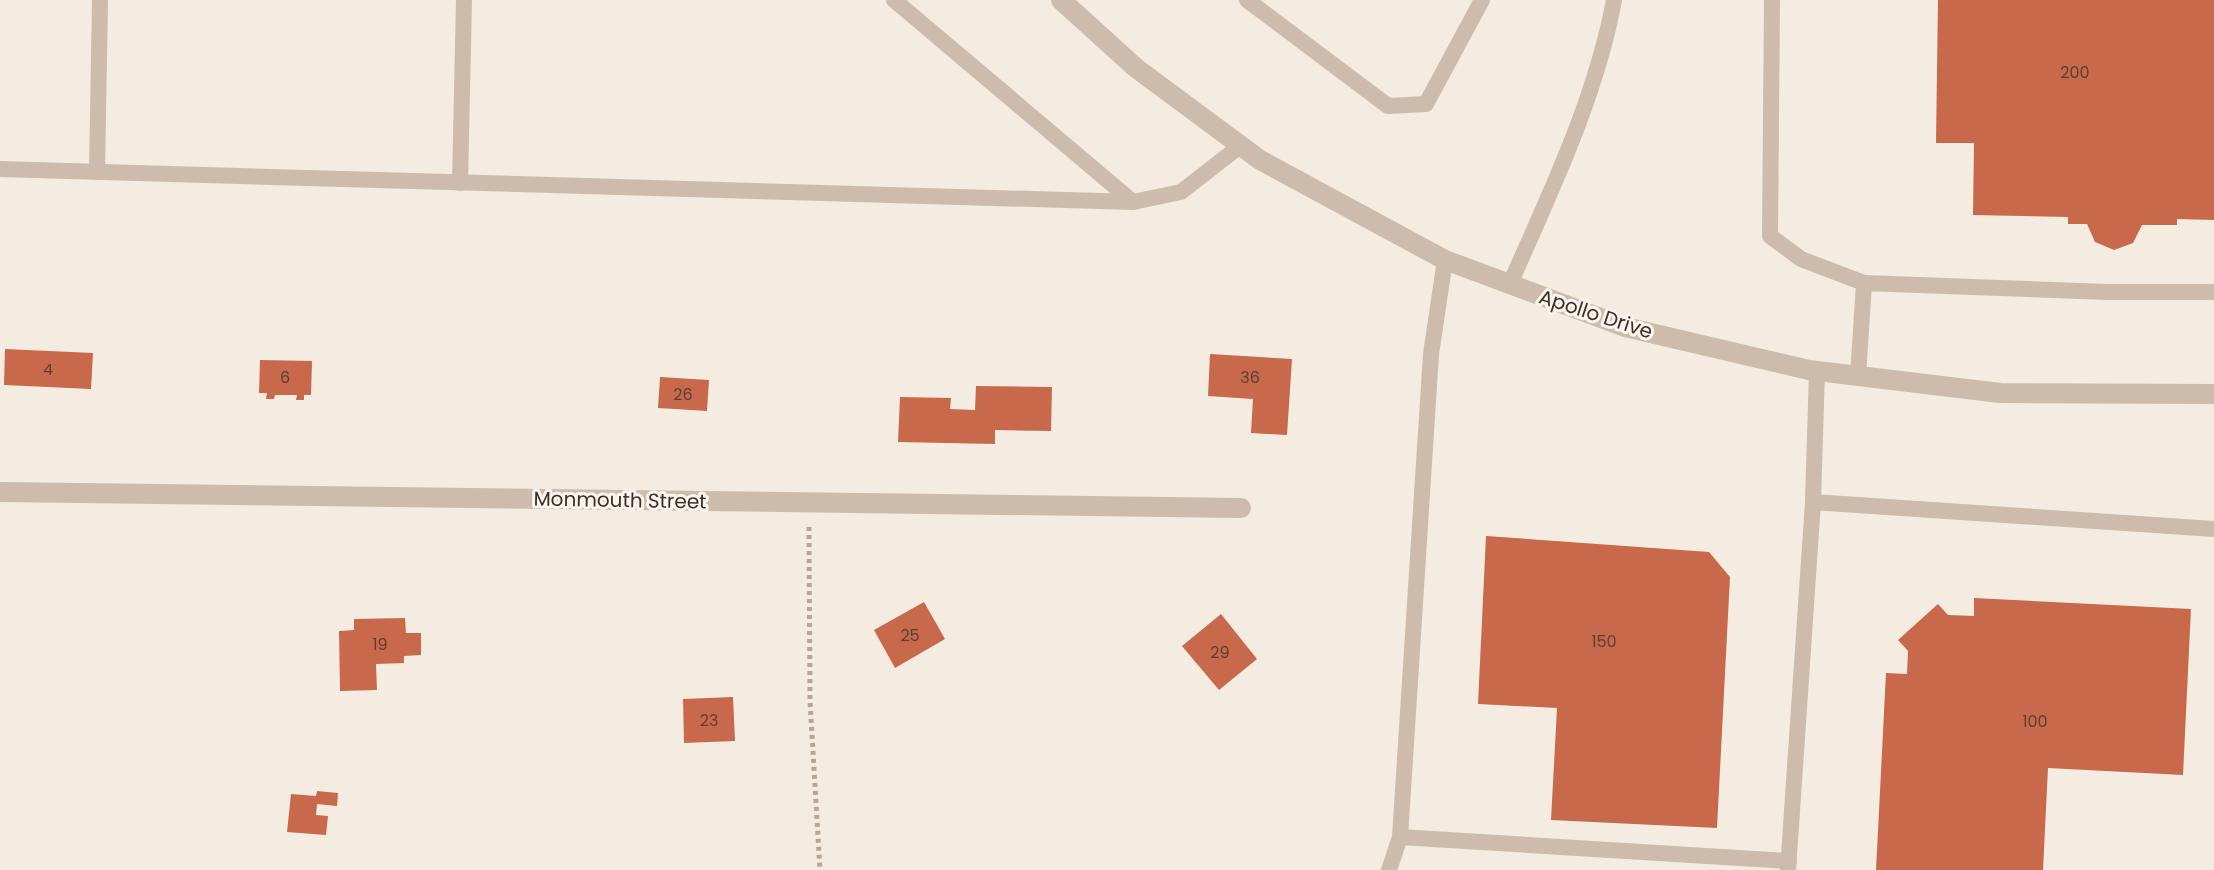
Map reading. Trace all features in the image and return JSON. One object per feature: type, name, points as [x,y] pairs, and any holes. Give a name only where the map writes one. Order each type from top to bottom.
[{"type":"street","name":"Apollo Drive","points":[[1061,0],[1136,68],[1260,160],[1445,260],[1625,327],[1817,371],[2000,393],[2214,394]]},
{"type":"street","name":"Monmouth Street","points":[[0,492],[1241,508]]},
{"type":"lane","points":[[97,172],[100,0]]},
{"type":"lane","points":[[460,183],[464,0]]},
{"type":"lane","points":[[894,0],[1133,202]]},
{"type":"lane","points":[[1247,0],[1388,106],[1426,104],[1482,0]]},
{"type":"lane","points":[[1510,284],[1559,171],[1608,32],[1614,0]]},
{"type":"lane","points":[[1772,0],[1770,236],[1801,259],[1864,283],[2107,292],[2214,292]]},
{"type":"lane","points":[[0,169],[1133,202],[1181,192],[1240,146]]},
{"type":"lane","points":[[1389,870],[1400,837],[1431,354],[1445,260]]},
{"type":"lane","points":[[1858,376],[1864,283]]},
{"type":"lane","points":[[1400,837],[1788,866],[1813,502],[1817,371]]},
{"type":"lane","points":[[1813,502],[2214,529]]},
{"type":"path","points":[[808,503],[810,701],[820,870]]},
{"type":"building","points":[[1938,0],[2214,0],[2214,220],[2177,219],[2177,225],[2142,225],[2133,243],[2114,250],[2095,242],[2087,224],[2068,224],[2068,217],[1973,215],[1974,143],[1936,143]]},
{"type":"building","points":[[5,349],[93,353],[91,389],[4,385]]},
{"type":"building","points":[[1210,354],[1292,359],[1287,435],[1251,433],[1253,399],[1208,396]]},
{"type":"building","points":[[260,360],[312,361],[311,395],[304,395],[304,400],[296,400],[297,395],[275,395],[274,399],[266,399],[267,393],[259,393]]},
{"type":"building","points":[[660,377],[709,380],[707,411],[658,408]]},
{"type":"building","points":[[976,386],[1052,387],[1051,431],[995,430],[995,444],[898,442],[900,397],[951,398],[950,409],[975,410]]},
{"type":"building","points":[[1486,536],[1709,552],[1730,577],[1717,828],[1551,820],[1557,708],[1478,704]]},
{"type":"building","points":[[1974,598],[2191,609],[2183,775],[2048,768],[2043,870],[1876,870],[1886,673],[1907,674],[1908,651],[1898,640],[1938,604],[1948,615],[1974,616]]},
{"type":"building","points":[[924,602],[945,639],[895,668],[874,630]]},
{"type":"building","points":[[1221,614],[1257,659],[1219,690],[1182,646]]},
{"type":"building","points":[[405,618],[406,633],[421,633],[421,655],[404,656],[404,663],[376,664],[377,690],[340,691],[339,631],[354,630],[354,619]]},
{"type":"building","points":[[733,697],[735,741],[684,743],[683,699]]},
{"type":"building","points":[[317,791],[338,793],[337,806],[317,804],[316,815],[328,816],[326,835],[287,832],[291,794],[316,796]]}]
